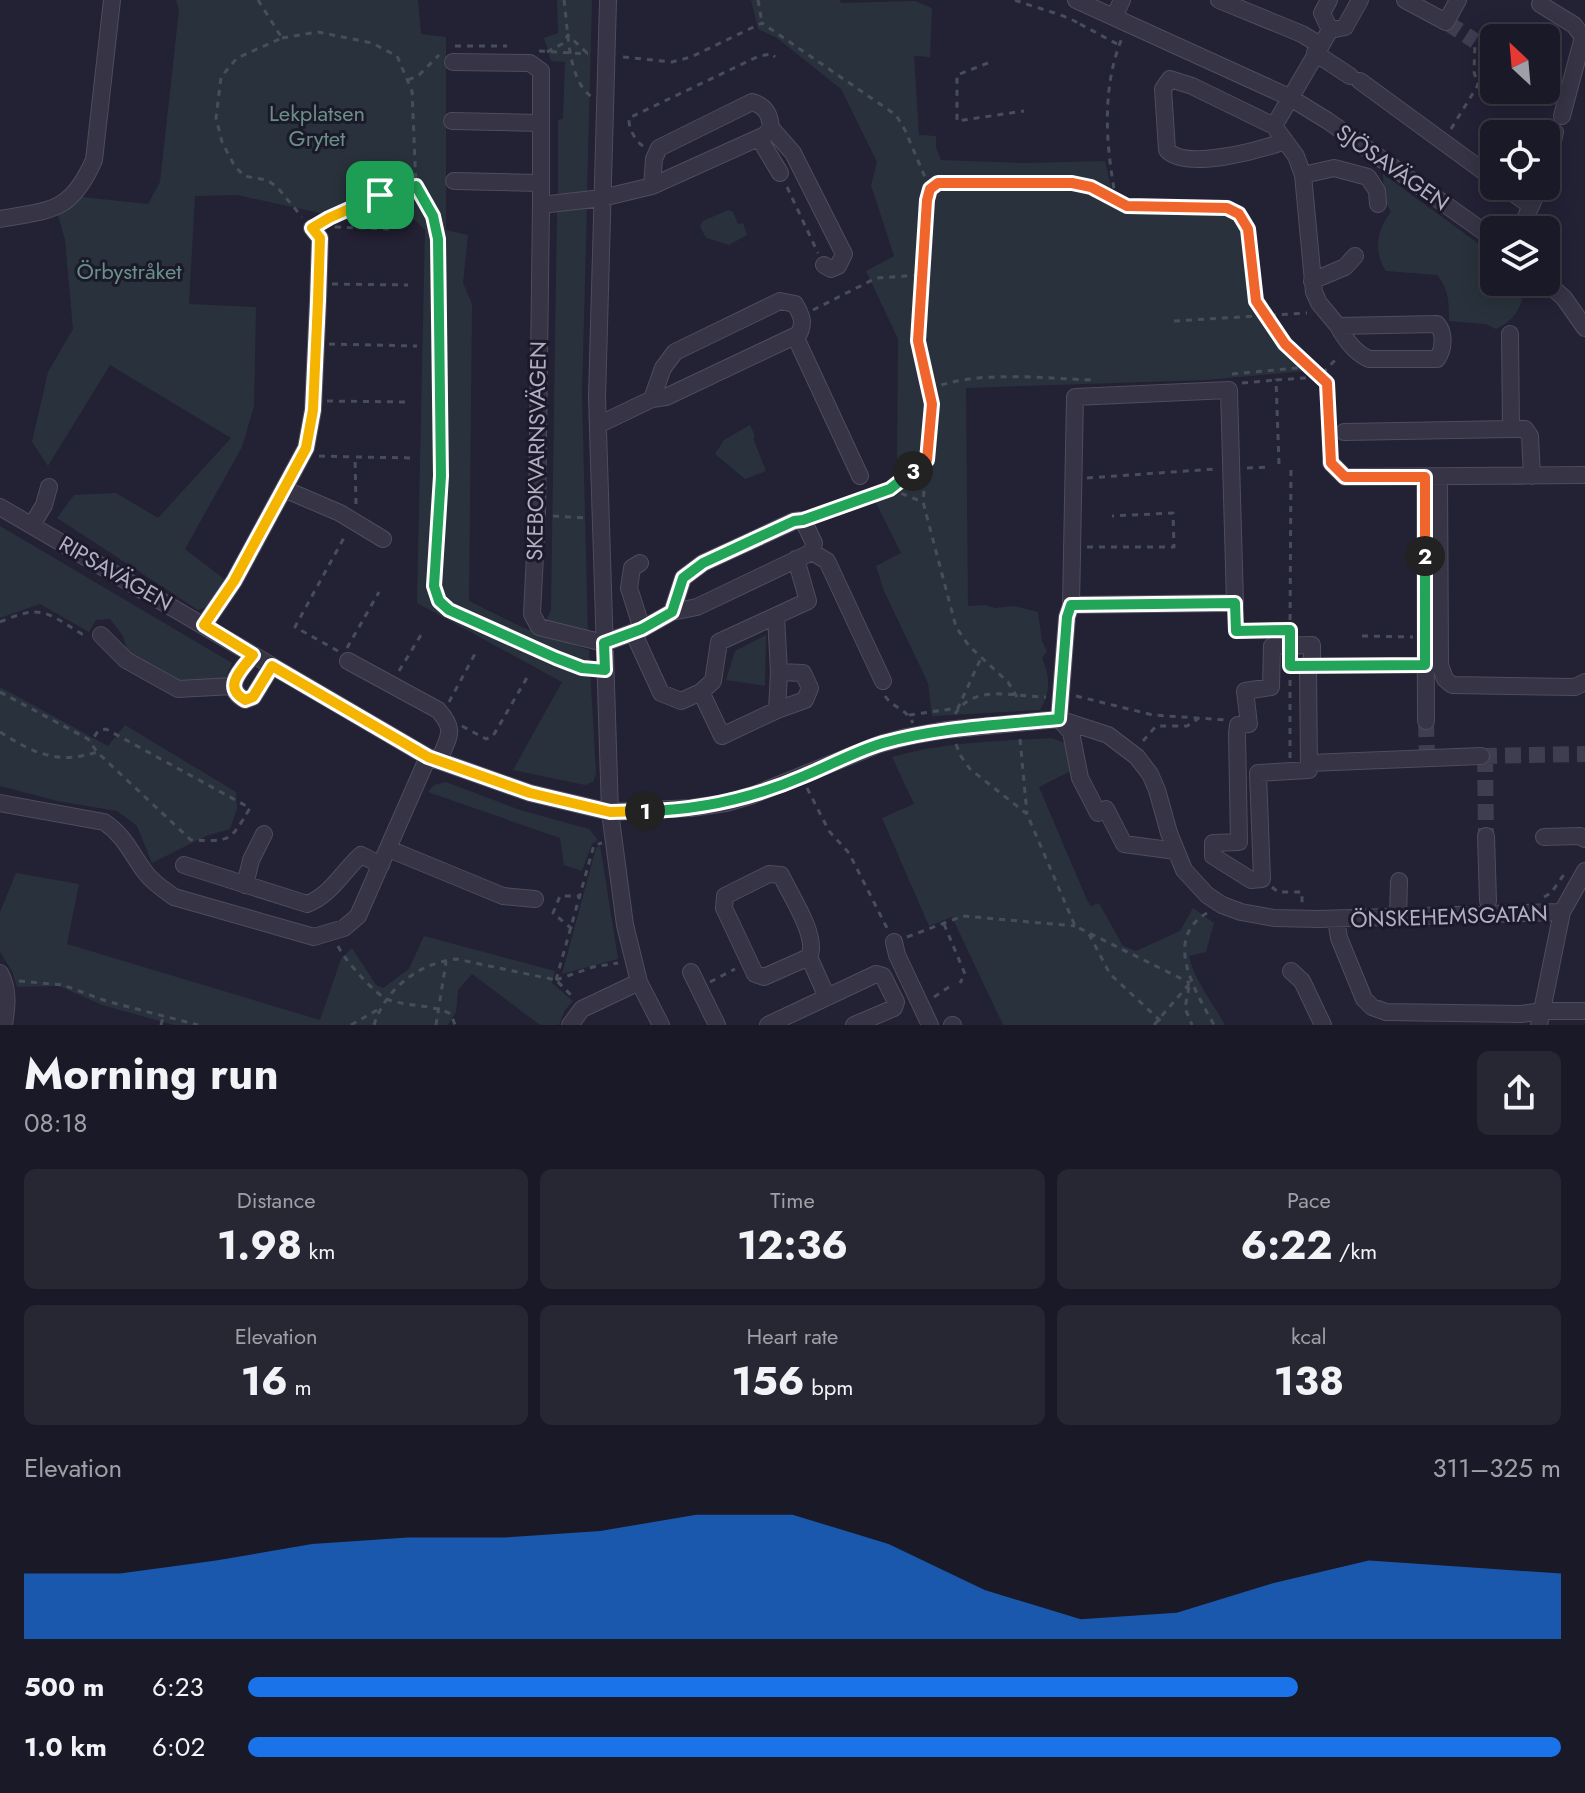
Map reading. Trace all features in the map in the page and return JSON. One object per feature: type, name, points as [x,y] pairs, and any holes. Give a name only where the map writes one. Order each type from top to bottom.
[{"type":"street","points":[[0,219],[53,210],[76,194],[84,183],[94,160],[112,0]]},
{"type":"street","points":[[608,0],[598,425],[610,812],[625,925],[639,982],[661,1025]]},
{"type":"street","points":[[1122,0],[1122,20]]},
{"type":"street","points":[[1219,0],[1302,34],[1355,79],[1480,169]]},
{"type":"street","points":[[1329,0],[1322,13],[1330,30]]},
{"type":"street","points":[[1274,126],[1330,30],[1345,27],[1360,0]]},
{"type":"street","points":[[1405,0],[1446,22],[1458,0]]},
{"type":"street","points":[[1540,4],[1574,25],[1583,37],[1562,116]]},
{"type":"street","name":"SJÖSAVÄGEN","points":[[1077,7],[1122,20],[1289,97],[1328,121],[1480,229]]},
{"type":"street","name":"SKEBOKVARNSVÄGEN","points":[[453,62],[530,63],[541,71],[537,516],[532,614],[539,627],[604,643]]},
{"type":"street","points":[[1285,141],[1250,153],[1185,158],[1172,156],[1167,150],[1163,89],[1170,79],[1192,86],[1274,126],[1285,141],[1296,156],[1303,175],[1312,281],[1319,303],[1361,356],[1369,359],[1437,359],[1442,352],[1441,329],[1437,324],[1338,326]]},
{"type":"street","points":[[652,186],[654,159],[659,148],[752,102],[762,105],[767,112],[765,133],[780,173]]},
{"type":"street","points":[[452,121],[540,123]]},
{"type":"street","points":[[541,205],[602,198],[652,186],[765,133]]},
{"type":"street","points":[[765,133],[793,153],[844,254],[838,266],[831,269],[824,265]]},
{"type":"street","points":[[1303,175],[1334,168],[1368,177],[1377,191],[1378,204]]},
{"type":"street","points":[[454,181],[539,183]]},
{"type":"street","points":[[1523,200],[1531,206]]},
{"type":"street","points":[[1526,216],[1534,200]]},
{"type":"street","points":[[204,625],[234,581],[305,450],[314,400],[319,224]]},
{"type":"street","points":[[1312,281],[1345,267],[1355,256]]},
{"type":"street","points":[[1560,294],[1585,328]]},
{"type":"street","points":[[598,425],[652,399],[666,397],[795,336],[803,325],[795,304],[780,301],[675,352],[663,368],[652,399]]},
{"type":"street","points":[[1510,334],[1511,429]]},
{"type":"street","points":[[795,336],[860,476]]},
{"type":"street","points":[[1071,605],[1235,603],[1230,392],[1223,382],[1075,397],[1071,605],[1067,617],[1059,719],[1071,732],[1080,778],[1098,813],[1106,809],[1124,844],[1176,851]]},
{"type":"street","points":[[1337,435],[1525,429],[1530,436],[1532,476]]},
{"type":"street","points":[[1331,463],[1345,477],[1585,475]]},
{"type":"street","points":[[1426,721],[1432,477]]},
{"type":"street","points":[[1432,477],[1440,665],[1445,679]]},
{"type":"street","points":[[32,525],[44,505],[49,487]]},
{"type":"street","points":[[284,489],[353,521],[383,539]]},
{"type":"street","name":"RIPSAVÄGEN","points":[[0,507],[433,759],[530,793],[610,812]]},
{"type":"street","points":[[604,643],[638,631],[672,612],[697,607],[804,555],[814,543],[803,520],[794,521],[703,563],[683,578],[672,612]]},
{"type":"street","points":[[640,563],[632,568],[629,588],[638,631],[661,693],[681,701],[701,692],[713,681],[719,642],[808,601],[804,555]]},
{"type":"street","points":[[804,555],[827,561],[883,681]]},
{"type":"street","points":[[776,616],[779,672],[777,710]]},
{"type":"street","points":[[101,635],[126,660],[178,689],[233,686]]},
{"type":"street","points":[[1312,645],[1309,664],[1309,770],[1258,773],[1262,879],[1251,880],[1213,856],[1213,843],[1239,842],[1237,733],[1238,725],[1249,724],[1245,691],[1271,687],[1272,646],[1312,645]]},
{"type":"street","points":[[253,655],[233,681],[238,696],[245,700],[253,697],[272,666]]},
{"type":"street","points":[[0,803],[104,822],[119,832],[157,885],[174,897],[314,937],[344,928],[358,916],[450,730],[445,717],[348,661]]},
{"type":"street","points":[[701,692],[722,736],[805,700],[810,688],[803,673],[779,672]]},
{"type":"street","points":[[1425,673],[1445,679],[1452,685],[1575,687],[1585,682]]},
{"type":"street","name":"ÖNSKEHEMSGATAN","points":[[610,812],[658,811],[726,803],[802,777],[880,744],[952,730],[1059,719],[1108,735],[1137,757],[1157,790],[1184,870],[1222,905],[1274,918],[1512,919],[1562,912]]},
{"type":"street","points":[[1309,763],[1481,756]]},
{"type":"street","points":[[245,885],[251,860],[264,834]]},
{"type":"street","name":"ÖNSKEHEMSGATAN","points":[[1486,836],[1488,901]]},
{"type":"street","points":[[1544,837],[1580,836],[1585,839]]},
{"type":"street","points":[[389,849],[503,896],[535,899]]},
{"type":"street","points":[[184,865],[307,904],[322,898],[343,871],[361,855],[381,865]]},
{"type":"street","points":[[1540,1018],[1562,912],[1577,869]]},
{"type":"street","points":[[774,872],[781,875],[810,935],[813,949],[809,957],[764,977],[755,974],[724,908],[725,896],[774,872]]},
{"type":"street","points":[[1398,917],[1399,881]]},
{"type":"street","name":"ÖNSKEHEMSGATAN","points":[[1336,919],[1339,938],[1364,999],[1372,1007],[1386,1012],[1439,1019],[1521,1014],[1540,1018],[1585,1011]]},
{"type":"street","points":[[894,942],[897,955],[930,1025]]},
{"type":"street","points":[[809,957],[827,997]]},
{"type":"street","points":[[1291,971],[1302,981],[1323,1025]]},
{"type":"street","points":[[768,1025],[876,974],[883,976],[896,1002],[894,1008],[854,1025]]},
{"type":"street","points":[[2,978],[8,1004],[4,1025]]},
{"type":"street","points":[[694,980],[717,1025]]},
{"type":"street","points":[[570,1025],[582,1009],[639,982]]},
{"type":"path","points":[[258,0],[282,38]]},
{"type":"path","points":[[564,0],[569,54],[585,92],[592,97]]},
{"type":"path","points":[[758,0],[762,23],[896,115],[930,189]]},
{"type":"path","points":[[1015,0],[1067,17],[1119,45]]},
{"type":"path","points":[[1077,7],[1078,23]]},
{"type":"path","points":[[1116,200],[1110,169],[1107,120],[1122,20]]},
{"type":"path","points":[[606,56],[672,62],[691,57],[762,23]]},
{"type":"path","points":[[391,231],[319,224],[267,180],[244,176],[234,165],[222,142],[216,118],[221,77],[237,58],[282,38],[318,32],[372,43],[397,56],[412,91],[416,186],[433,216],[438,239],[441,476],[434,586],[439,601],[449,610],[556,658],[582,668],[605,670]]},
{"type":"path","points":[[546,52],[562,44],[568,35]]},
{"type":"path","points":[[568,35],[588,54]]},
{"type":"path","points":[[1443,142],[1478,85],[1474,72],[1475,41]]},
{"type":"path","points":[[659,148],[638,143],[629,118],[759,56],[772,54],[775,57]]},
{"type":"path","points":[[988,63],[957,75],[957,121],[1024,111]]},
{"type":"path","points":[[780,173],[824,265]]},
{"type":"path","points":[[1017,697],[1008,682],[969,646],[956,627],[923,502],[932,404],[918,341],[930,189],[938,183],[1072,183],[1091,187],[1127,206],[1227,208],[1239,214],[1248,229],[1256,301],[1285,344],[1327,383],[1337,435]]},
{"type":"path","points":[[319,224],[380,195],[416,186]]},
{"type":"path","points":[[802,316],[876,278],[922,275]]},
{"type":"path","points":[[319,285],[408,285]]},
{"type":"path","points":[[1174,321],[1304,315],[1319,303]]},
{"type":"path","points":[[317,344],[417,346]]},
{"type":"path","points":[[1223,382],[1319,377],[1331,364]]},
{"type":"path","points":[[1223,382],[1308,367]]},
{"type":"path","points":[[930,389],[972,378],[1100,380]]},
{"type":"path","points":[[1276,380],[1279,464]]},
{"type":"path","points":[[314,400],[407,402]]},
{"type":"path","points":[[305,450],[323,458],[415,458]]},
{"type":"path","points":[[355,457],[356,511],[353,521],[295,627],[343,655],[379,592]]},
{"type":"path","points":[[803,520],[890,489],[927,460]]},
{"type":"path","points":[[1290,764],[1291,464]]},
{"type":"path","points":[[1073,479],[1271,467]]},
{"type":"path","points":[[890,489],[923,502]]},
{"type":"path","points":[[1072,547],[1174,547],[1173,513],[1112,516]]},
{"type":"path","points":[[537,516],[600,519]]},
{"type":"path","points":[[1235,603],[1236,631],[1277,630]]},
{"type":"path","points":[[0,622],[33,610],[46,612],[82,634],[101,635]]},
{"type":"path","points":[[391,685],[424,630]]},
{"type":"path","points":[[1362,636],[1421,637]]},
{"type":"path","points":[[476,652],[445,717],[486,739],[493,736],[528,676]]},
{"type":"path","points":[[981,658],[953,717],[952,730],[960,755],[970,769],[1027,814]]},
{"type":"path","points":[[1290,666],[1309,664],[1425,673]]},
{"type":"path","points":[[883,681],[883,693],[890,704],[907,711],[913,723]]},
{"type":"path","points":[[0,692],[91,742],[97,752],[191,840],[228,839],[235,835],[250,808],[106,729],[98,731],[91,742]]},
{"type":"path","points":[[909,715],[958,708],[968,700],[995,693],[1046,697]]},
{"type":"path","points":[[1072,695],[1153,715],[1243,721],[1249,724]]},
{"type":"path","points":[[1143,741],[1156,726],[1187,726],[1199,718]]},
{"type":"path","points":[[0,732],[25,748],[46,756],[78,758],[97,752]]},
{"type":"path","points":[[1020,739],[1027,814],[1075,926]]},
{"type":"path","points":[[802,777],[829,831],[849,853],[894,942],[963,916],[1075,926],[1190,983]]},
{"type":"path","points":[[556,980],[594,845],[613,841]]},
{"type":"path","points":[[1541,900],[1577,869]]},
{"type":"path","points":[[1278,892],[1302,892],[1302,905],[1310,905]]},
{"type":"path","points":[[572,929],[553,913],[560,896],[581,896]]},
{"type":"path","points":[[1212,914],[1205,912],[1185,940],[1190,983],[1214,1025]]},
{"type":"path","points":[[944,924],[965,974],[960,983]]},
{"type":"path","points":[[332,932],[340,951],[387,1000],[438,1008],[451,1014],[455,1025]]},
{"type":"path","points":[[1089,933],[1110,974],[1165,1025]]},
{"type":"path","points":[[351,1025],[379,1009],[413,973],[426,965],[456,959],[556,980],[571,993],[582,1009]]},
{"type":"path","points":[[436,1025],[446,960]]},
{"type":"path","points":[[556,980],[593,967],[634,960]]},
{"type":"path","points":[[694,980],[749,961]]},
{"type":"path","points":[[2,978],[63,985],[198,1025]]},
{"type":"path","points":[[1154,1025],[1190,983]]},
{"type":"path","points":[[1190,983],[1185,1008],[1192,1025]]},
{"type":"path","points":[[921,1006],[949,987]]},
{"type":"path","points":[[374,1025],[379,1009]]},
{"type":"path","points":[[161,1025],[163,1017]]},
{"type":"green space","points":[[176,0],[418,0],[421,34],[446,37],[446,230],[468,235],[463,283],[472,304],[469,601],[524,628],[589,650],[596,774],[593,782],[585,785],[513,770],[562,682],[417,603],[425,230],[413,218],[329,215],[237,195],[195,196],[189,304],[256,307],[254,406],[242,447],[185,549],[224,579],[208,607],[198,610],[57,518],[74,495],[116,493],[158,518],[231,438],[110,365],[48,466],[32,442],[48,372],[73,329],[65,240],[58,215],[82,197],[148,204],[160,182],[179,10]]},
{"type":"green space","points":[[557,0],[592,0],[587,193],[558,196],[558,120],[563,119],[565,62],[551,61],[544,38],[558,33]]},
{"type":"green space","points":[[751,0],[840,0],[841,3],[915,1],[932,8],[930,57],[914,56],[919,135],[936,136],[941,160],[1025,163],[1105,161],[1114,200],[1128,207],[1157,213],[1234,213],[1246,242],[1253,305],[1305,371],[1206,380],[966,388],[968,606],[1014,606],[1038,612],[1042,641],[1047,651],[1042,658],[1048,684],[1040,710],[932,716],[928,683],[884,591],[876,566],[901,553],[874,499],[892,494],[897,466],[898,339],[866,271],[894,256],[871,185],[877,162],[841,89],[777,38],[758,29]]},
{"type":"green space","points":[[1383,174],[1480,245],[1480,296],[1522,296],[1514,316],[1496,329],[1486,324],[1449,321],[1446,291],[1437,275],[1386,271],[1378,248],[1382,226],[1391,212],[1384,198]]},
{"type":"green space","points":[[587,206],[582,394],[588,635],[545,623],[551,610],[557,210]]},
{"type":"green space","points":[[728,210],[733,212],[738,224],[743,223],[747,235],[729,245],[706,238],[700,226],[703,221]]},
{"type":"green space","points":[[750,425],[766,471],[745,479],[715,454],[724,440]]},
{"type":"green space","points":[[0,526],[232,663],[223,684],[176,681],[128,653],[123,636],[110,619],[96,620],[89,632],[40,604],[0,618]]},
{"type":"green space","points":[[766,635],[765,686],[726,680],[735,651]]},
{"type":"green space","points":[[0,687],[108,746],[125,725],[236,792],[237,808],[230,829],[206,836],[152,863],[137,826],[117,811],[57,801],[0,786]]},
{"type":"green space","points":[[1052,738],[1065,743],[1073,770],[1039,787],[1087,900],[1091,906],[1099,903],[1123,946],[1136,951],[1180,931],[1193,908],[1214,923],[1206,952],[1189,956],[1199,983],[1225,1025],[1003,1025],[952,917],[929,926],[882,818],[914,804],[892,757],[952,745]]},
{"type":"green space","points":[[446,782],[520,810],[589,829],[598,840],[592,844],[582,871],[564,865],[560,838],[428,792],[434,785]]},
{"type":"green space","points":[[600,845],[618,959],[562,974],[596,848]]},
{"type":"green space","points":[[16,873],[79,884],[67,944],[320,1020],[341,959],[352,948],[376,985],[383,988],[409,969],[424,936],[555,971],[552,983],[573,1001],[559,1025],[540,1025],[472,974],[458,990],[456,1012],[448,1025],[174,1025],[102,1005],[59,986],[17,987],[12,971],[0,952],[0,912]]},
{"type":"tunnel","points":[[1446,22],[1475,41]]},
{"type":"tunnel","points":[[1426,721],[1427,758]]},
{"type":"tunnel","points":[[1481,756],[1585,754]]},
{"type":"tunnel","points":[[1485,756],[1486,836]]},
{"type":"route","points":[[938,183],[1072,183],[1091,187],[1127,206],[1227,208],[1239,214],[1248,229],[1256,301],[1285,344],[1327,383],[1331,463],[1345,477],[1425,477],[1425,665],[1290,666],[1290,630],[1236,631],[1235,603],[1071,605],[1067,617],[1059,719],[906,737],[880,744],[753,795],[726,803],[658,811],[610,812],[530,793],[428,757],[272,666],[253,697],[245,700],[238,696],[233,681],[253,655],[204,625],[234,581],[306,448],[313,410],[320,238],[312,228],[380,195],[416,186],[433,216],[438,239],[441,476],[434,586],[439,601],[449,610],[495,632],[582,668],[605,670],[604,643],[642,629],[672,612],[683,578],[703,563],[794,521],[890,489],[927,460],[932,404],[918,341],[930,189],[938,183]]},
{"type":"park label","name":"Lekplatsen Grytet","points":[[317,126]]},
{"type":"park label","name":"Örbystråket","points":[[129,271]]}]
